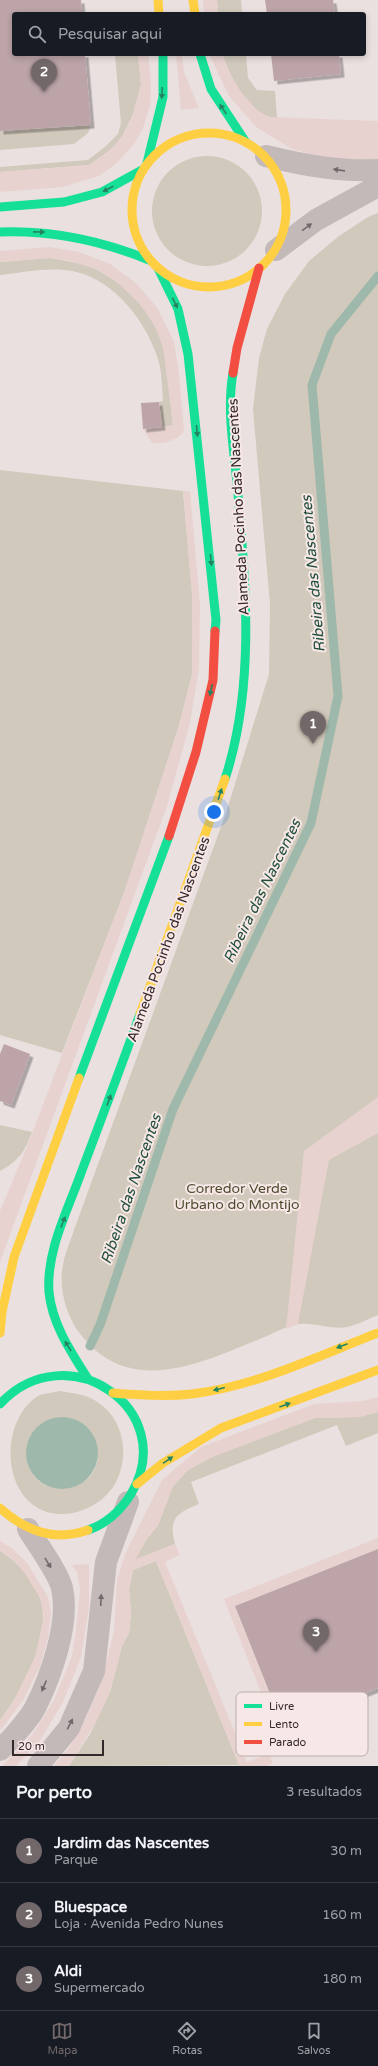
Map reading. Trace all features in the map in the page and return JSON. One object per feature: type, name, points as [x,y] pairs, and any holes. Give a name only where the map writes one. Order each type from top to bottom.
[{"type":"main road","points":[[158,0],[159,12]]},
{"type":"main road","points":[[193,0],[195,12]]},
{"type":"main road","points":[[0,207],[64,202],[102,192],[145,166],[163,147],[182,137],[203,132],[225,133],[245,141],[266,156],[280,177],[286,201],[285,226],[276,250],[260,268],[241,280],[220,286],[198,287],[177,280],[158,268],[150,260],[137,239],[131,216],[133,192],[145,166],[163,97],[163,56]]},
{"type":"main road","points":[[200,56],[216,98],[245,141]]},
{"type":"main road","points":[[0,232],[51,232],[92,239],[117,246],[150,260]]},
{"type":"main road","name":"Alameda Pocinho das Nascentes","points":[[0,1333],[2,1312],[14,1257],[122,959],[176,818],[196,752],[214,680],[216,620],[188,354],[178,309],[158,268]]},
{"type":"main road","name":"Alameda Pocinho das Nascentes","points":[[88,1379],[59,1332],[50,1307],[49,1275],[60,1231],[211,822],[230,764],[244,691],[246,584],[232,428],[231,383],[237,348],[260,268]]},
{"type":"main road","points":[[113,1393],[144,1396],[204,1393],[252,1380],[378,1333]]},
{"type":"main road","points":[[0,1521],[56,1536],[83,1533],[108,1521],[163,1463],[221,1428],[378,1370]]},
{"type":"main road","points":[[0,1404],[6,1396],[24,1383],[45,1376],[67,1375],[88,1379],[113,1393],[126,1405],[139,1427],[144,1455],[133,1493]]},
{"type":"main road","points":[[316,1394],[378,1379]]},
{"type":"main road","points":[[0,1508],[22,1526]]},
{"type":"street","points":[[266,156],[301,164],[344,170],[378,170]]},
{"type":"street","points":[[276,250],[316,220],[378,186]]},
{"type":"street","points":[[38,1766],[69,1728],[94,1671],[106,1562],[133,1493]]},
{"type":"street","points":[[0,1750],[34,1709],[57,1655],[64,1602],[61,1586],[22,1526]]},
{"type":"green space","points":[[217,0],[241,0],[242,12],[218,12]]},
{"type":"green space","points":[[115,56],[138,56],[141,85],[133,114],[122,137],[109,151],[89,165],[0,172],[0,167],[88,160],[105,147],[118,134],[121,123]]},
{"type":"green space","points":[[223,56],[246,56],[248,78],[257,90],[275,91],[277,118],[267,116],[257,111],[242,94],[230,74]]},
{"type":"green space","points":[[91,125],[88,133],[74,144],[0,150],[0,131]]},
{"type":"green space","points":[[207,156],[228,160],[246,172],[258,190],[262,211],[258,232],[246,250],[228,262],[207,266],[186,262],[168,250],[156,232],[152,211],[156,190],[168,172],[186,160]]},
{"type":"green space","name":"Corredor Verde Urbano do Montijo","points":[[378,213],[378,1315],[359,1323],[341,1328],[311,1324],[294,1325],[216,1357],[168,1369],[145,1370],[122,1366],[101,1355],[77,1329],[65,1303],[62,1274],[68,1248],[226,813],[269,674],[270,604],[253,409],[259,358],[267,329],[285,294],[309,261],[339,236],[368,217]]},
{"type":"green space","points":[[50,258],[74,262],[97,270],[108,276],[129,292],[146,312],[159,335],[163,347],[168,376],[173,426],[162,427],[159,402],[163,401],[161,374],[158,359],[144,328],[123,300],[96,279],[80,273],[64,270],[40,270],[0,275],[0,262]]},
{"type":"green space","points":[[0,470],[183,491],[192,593],[192,675],[178,729],[125,890],[62,1053],[0,1035]]},
{"type":"green space","points":[[0,1125],[32,1132],[27,1145],[17,1159],[0,1171]]},
{"type":"green space","points":[[59,1391],[83,1395],[96,1401],[106,1409],[119,1428],[123,1451],[120,1473],[115,1484],[108,1493],[92,1506],[69,1514],[47,1512],[32,1504],[20,1491],[13,1475],[11,1457],[12,1439],[17,1422],[26,1407],[38,1396]],"holes":[[[40,1425],[98,1459],[92,1473],[84,1481],[59,1487],[52,1487],[45,1485],[35,1477],[31,1471],[27,1457],[28,1443],[33,1433]]]},
{"type":"green space","points":[[378,1412],[378,1433],[346,1446],[337,1425],[191,1482],[199,1504],[185,1510],[176,1518],[173,1528],[175,1544],[135,1560],[146,1540],[158,1525],[173,1486],[188,1470],[212,1457],[315,1418],[359,1417]]},
{"type":"green space","points":[[0,1551],[16,1563],[30,1579],[40,1597],[43,1617],[42,1630],[35,1658],[23,1685],[0,1720]]},
{"type":"green space","points":[[156,1561],[239,1765],[69,1766],[90,1734],[110,1692],[122,1646],[129,1633],[131,1614],[129,1589],[133,1570]]},
{"type":"shaded area","points":[[203,0],[217,0],[218,12],[204,12]]},
{"type":"shaded area","points":[[138,56],[148,56],[151,83],[150,106],[143,128],[134,144],[117,163],[99,176],[62,187],[0,192],[0,172],[89,165],[109,151],[122,137],[133,114],[141,85]]},
{"type":"shaded area","points":[[176,56],[182,56],[184,72],[199,108],[181,110]]},
{"type":"shaded area","points":[[210,56],[223,56],[231,75],[241,92],[257,110],[269,117],[378,121],[378,160],[336,161],[292,149],[256,127],[229,96]]},
{"type":"shaded area","points":[[49,247],[79,252],[110,264],[136,283],[158,309],[174,342],[179,374],[184,432],[177,438],[165,443],[152,443],[143,429],[173,425],[163,347],[155,326],[141,305],[117,282],[96,269],[70,261],[50,258],[0,262],[0,251]]},
{"type":"shaded area","points":[[183,491],[190,491],[200,604],[199,669],[190,723],[167,806],[0,1262],[0,1211],[26,1149],[125,890],[178,729],[192,675],[192,594]]},
{"type":"shaded area","points":[[378,1097],[378,1133],[329,1160],[298,1324],[286,1329],[304,1151]]},
{"type":"shaded area","points":[[378,1397],[378,1412],[359,1417],[315,1418],[212,1457],[188,1470],[173,1486],[158,1525],[146,1540],[136,1559],[175,1544],[180,1555],[165,1562],[236,1735],[236,1756],[245,1756],[247,1762],[264,1756],[270,1756],[273,1763],[267,1766],[237,1766],[239,1765],[156,1561],[133,1570],[129,1589],[131,1614],[129,1633],[122,1646],[110,1692],[97,1720],[69,1766],[54,1766],[68,1749],[86,1719],[101,1683],[114,1632],[117,1580],[125,1554],[162,1480],[201,1447],[314,1404],[363,1401]]},
{"type":"shaded area","points":[[62,1417],[82,1423],[92,1433],[98,1453],[92,1473],[82,1483],[62,1489],[42,1483],[32,1473],[26,1453],[32,1433],[42,1423]]},
{"type":"shaded area","points":[[378,1538],[378,1549],[235,1606],[270,1692],[261,1692],[224,1599]]},
{"type":"shaded area","points":[[0,1541],[13,1549],[27,1563],[48,1597],[51,1613],[48,1638],[40,1666],[24,1699],[0,1731],[0,1720],[12,1704],[35,1657],[44,1616],[40,1598],[26,1575],[11,1557],[0,1551]]},
{"type":"shaded area","points":[[89,1564],[89,1607],[81,1657],[63,1702],[40,1741],[16,1766],[2,1766],[33,1734],[54,1700],[72,1656],[76,1630],[80,1590],[77,1572],[72,1565]]},
{"type":"building","points":[[0,0],[81,0],[82,12],[12,12],[12,56],[85,56],[91,125],[0,131]]},
{"type":"building","points":[[265,0],[333,0],[335,12],[267,12]]},
{"type":"building","points":[[271,56],[339,56],[341,74],[274,81]]},
{"type":"building","points":[[159,402],[162,427],[143,429],[141,403]]},
{"type":"building","points":[[4,1044],[30,1054],[11,1105],[0,1101],[0,1054]]},
{"type":"building","points":[[378,1549],[378,1688],[368,1692],[269,1692],[235,1606]]},
{"type":"waterway","name":"Ribeira das Nascentes","points":[[90,1346],[100,1325],[173,1109],[311,823],[338,696],[312,385],[331,334],[378,276]]},
{"type":"traffic: fast","points":[[147,163],[163,97],[163,56]]},
{"type":"traffic: fast","points":[[201,56],[211,89],[245,141]]},
{"type":"traffic: fast","points":[[0,207],[64,202],[102,192],[142,170]]},
{"type":"traffic: fast","points":[[0,232],[39,233],[76,238],[112,247],[149,260]]},
{"type":"traffic: fast","points":[[158,268],[178,309],[188,354],[216,620],[215,631]]},
{"type":"traffic: fast","points":[[225,779],[241,709],[246,637],[244,565],[230,403],[233,373]]},
{"type":"traffic: fast","points":[[79,1078],[169,836]]},
{"type":"traffic: fast","points":[[88,1379],[63,1337],[54,1315],[49,1292],[51,1261],[59,1231],[140,1014]]},
{"type":"traffic: fast","points":[[0,1404],[27,1384],[56,1376],[84,1379],[109,1390],[129,1410],[141,1434],[142,1463],[131,1494],[123,1506],[107,1520],[88,1530]]},
{"type":"traffic: slow","points":[[158,0],[159,12]]},
{"type":"traffic: slow","points":[[193,0],[195,12]]},
{"type":"traffic: slow","points":[[201,133],[217,133],[239,139],[264,155],[280,180],[285,195],[286,210],[285,225],[280,240],[264,265],[252,274],[231,284],[217,287],[201,287],[187,284],[173,278],[160,270],[149,259],[135,232],[132,218],[132,202],[135,188],[141,174],[149,161],[160,150],[187,136],[201,133]]},
{"type":"traffic: slow","points":[[140,1014],[225,779]]},
{"type":"traffic: slow","points":[[0,1333],[2,1312],[14,1257],[79,1078]]},
{"type":"traffic: slow","points":[[113,1393],[172,1395],[192,1394],[216,1390],[287,1369],[378,1333]]},
{"type":"traffic: slow","points":[[137,1484],[163,1463],[221,1428],[378,1370]]},
{"type":"traffic: slow","points":[[0,1508],[20,1523],[41,1532],[64,1535],[88,1530]]},
{"type":"traffic: jam","points":[[233,373],[237,348],[259,268]]},
{"type":"traffic: jam","points":[[169,836],[196,752],[213,680],[215,631]]},
{"type":"place","name":"Bluespace","points":[[44,92]]},
{"type":"place","name":"Jardim das Nascentes","points":[[313,744]]},
{"type":"place","name":"Aldi","points":[[316,1652]]}]
